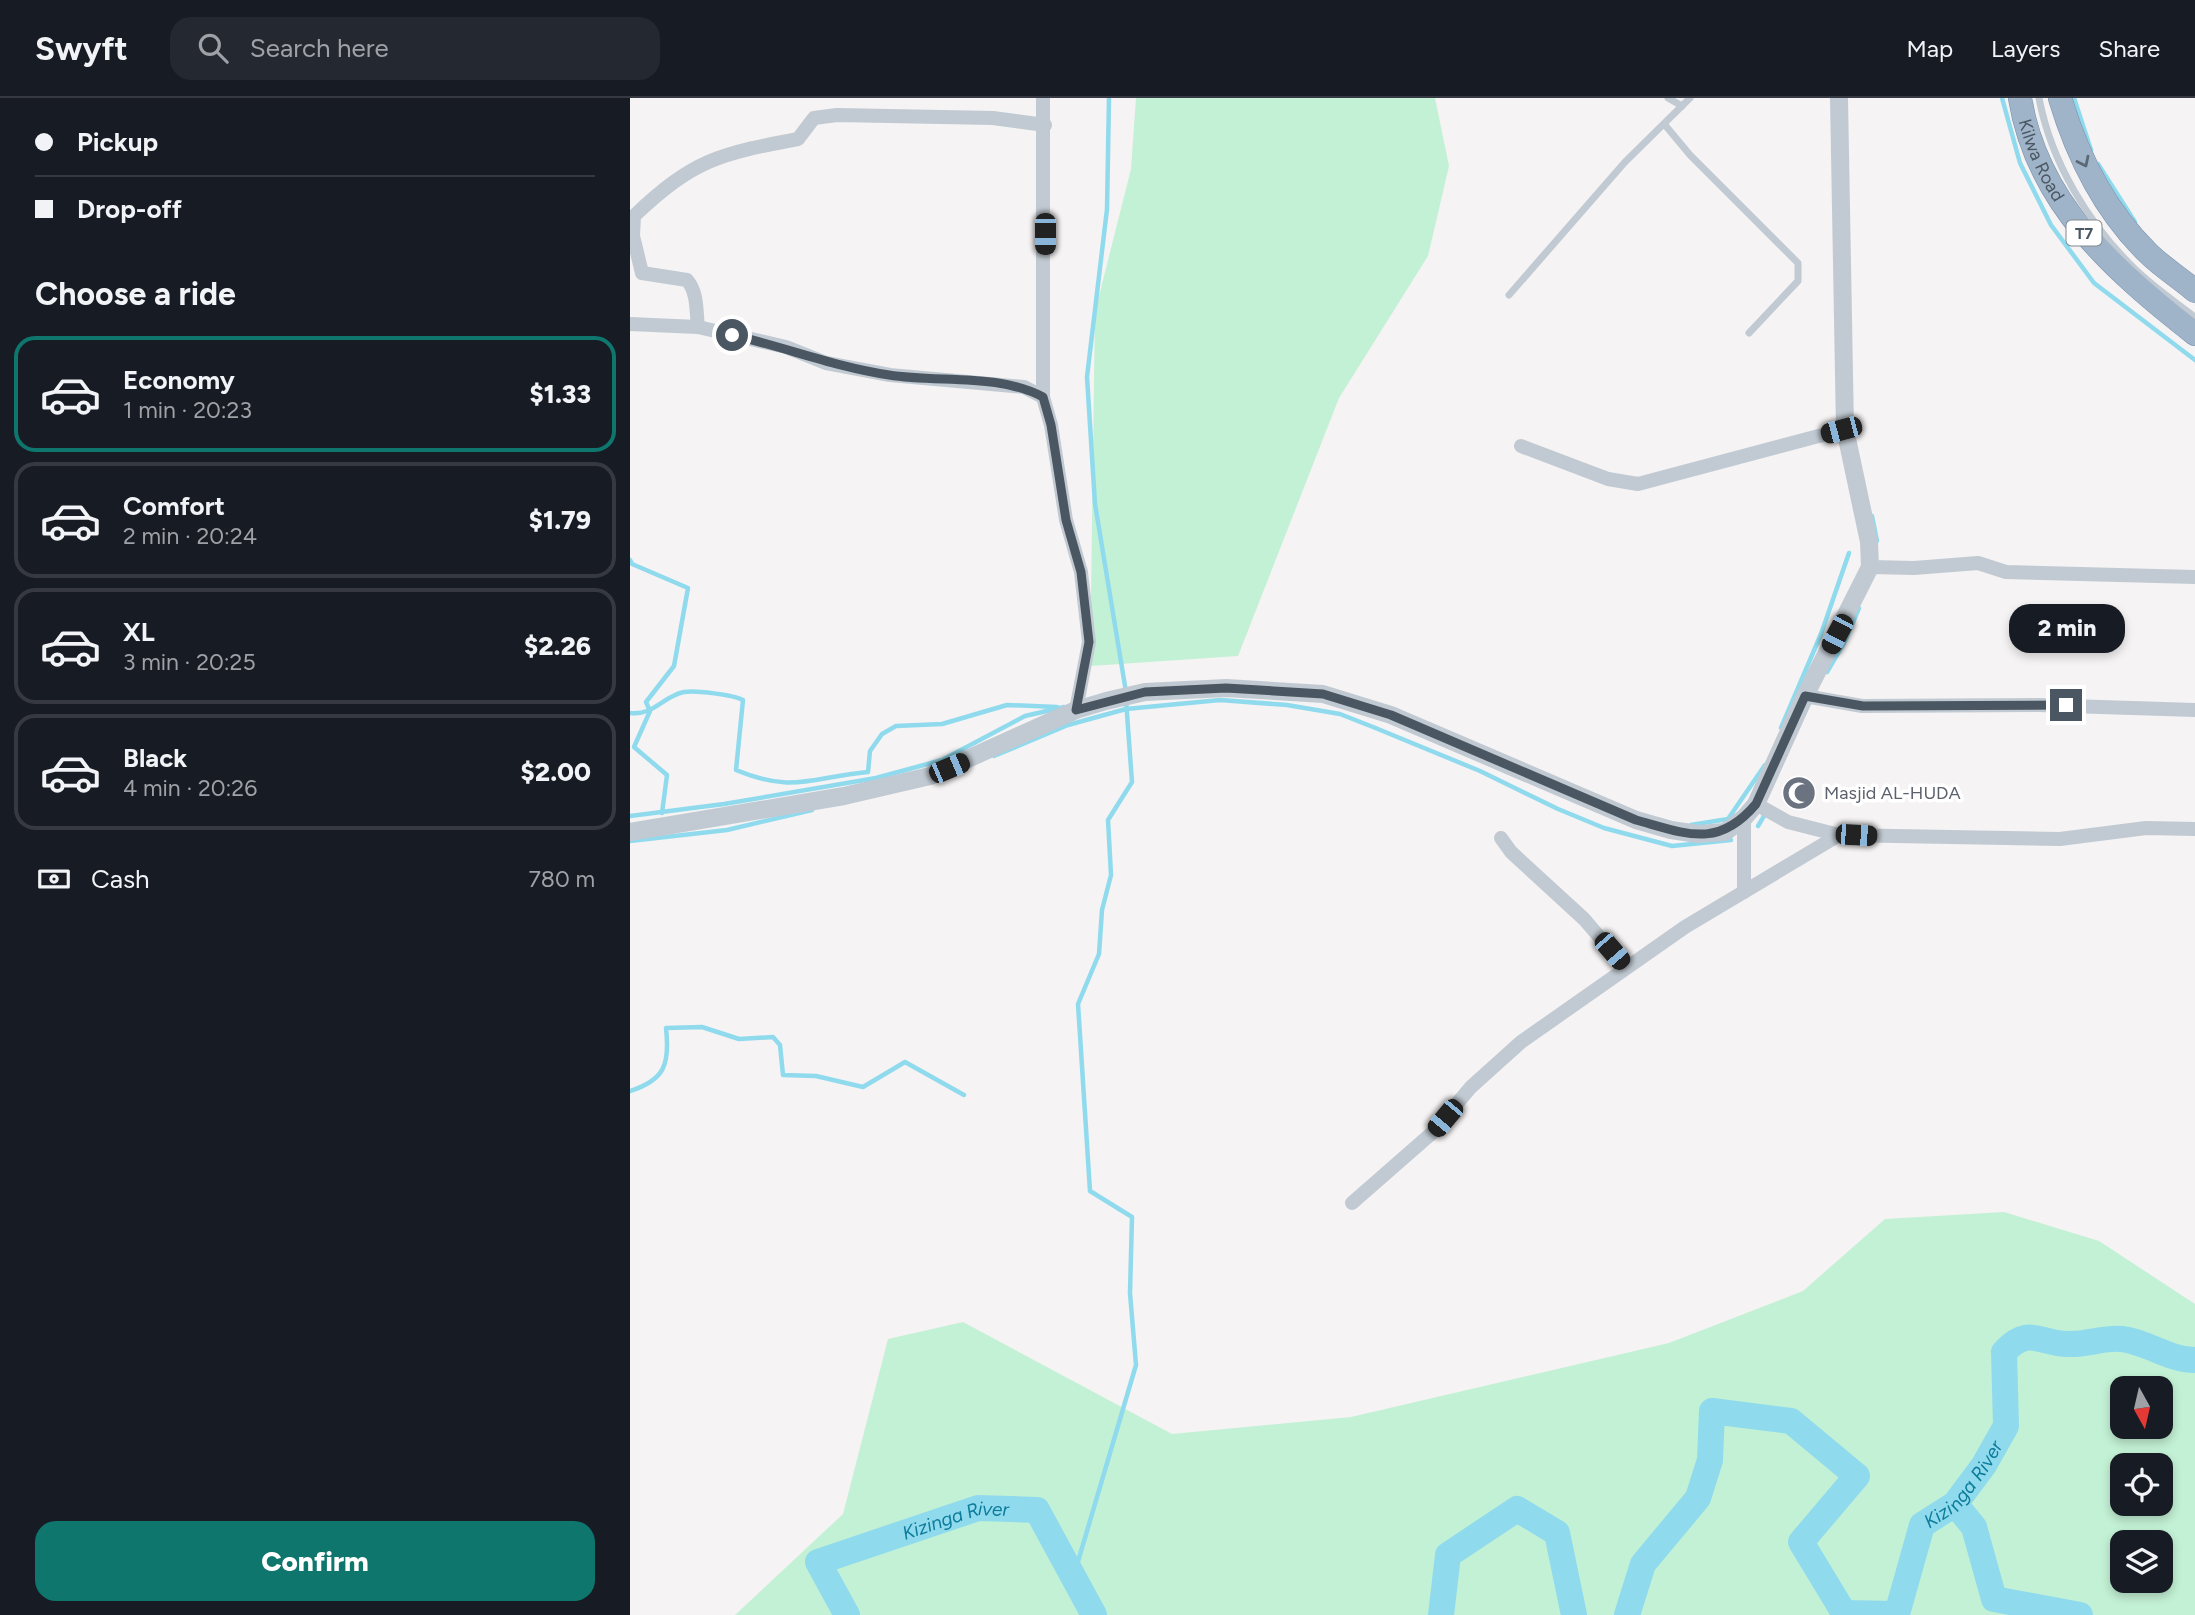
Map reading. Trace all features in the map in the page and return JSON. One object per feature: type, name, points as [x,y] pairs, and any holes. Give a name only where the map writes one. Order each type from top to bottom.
[{"type":"highway","name":"Kilwa Road","points":[[2020,98],[2034,146],[2055,194],[2089,241],[2128,281],[2195,334]]},
{"type":"highway","name":"Kilwa Road","points":[[2060,98],[2084,164],[2113,211],[2147,253],[2195,291]]},
{"type":"street","points":[[1043,98],[1043,397],[1051,425],[1066,520],[1081,572],[1089,642],[1076,710]]},
{"type":"street","points":[[630,832],[844,796],[930,776],[1076,710],[1106,701],[1145,692],[1226,688],[1323,694],[1391,715],[1636,820],[1671,830],[1711,834],[1725,832],[1744,818],[1756,804],[1805,696],[1870,567],[1869,542],[1845,429],[1839,98]]},
{"type":"street","points":[[698,327],[695,295],[690,283],[687,280],[642,273],[633,236],[634,216],[692,168],[729,153],[798,139],[814,118],[837,115],[993,118],[1045,125]]},
{"type":"street","points":[[630,324],[698,327],[786,347],[839,365],[890,376],[1024,387],[1043,397]]},
{"type":"street","points":[[1521,446],[1608,480],[1638,484],[1845,429]]},
{"type":"street","points":[[1870,567],[1914,568],[1978,564],[2006,572],[2195,577]]},
{"type":"street","points":[[1805,696],[1863,706],[2038,705],[2195,710]]},
{"type":"street","points":[[1756,804],[1788,822],[1839,835],[2060,839],[2146,828],[2195,829]]},
{"type":"street","points":[[1744,818],[1744,892]]},
{"type":"street","points":[[1352,1203],[1432,1133],[1471,1087],[1521,1042],[1626,968],[1839,835]]},
{"type":"street","points":[[1501,838],[1511,852],[1584,919],[1626,968]]},
{"type":"lane","points":[[1668,98],[1682,106]]},
{"type":"lane","points":[[1509,295],[1625,162],[1690,98]]},
{"type":"lane","points":[[2039,98],[2066,176],[2090,216],[2137,271],[2195,317]]},
{"type":"lane","points":[[1665,125],[1689,155],[1798,263],[1798,281],[1749,333]]},
{"type":"green space","points":[[1136,98],[1435,98],[1449,166],[1428,256],[1339,398],[1238,656],[1090,666],[1095,312],[1131,169]]},
{"type":"green space","points":[[2004,1212],[2099,1241],[2195,1304],[2195,1615],[735,1615],[843,1514],[888,1339],[963,1322],[1172,1434],[1351,1417],[1669,1343],[1803,1291],[1885,1219]]},
{"type":"waterway","points":[[1109,98],[1107,209],[1087,377],[1095,504],[1126,692]]},
{"type":"waterway","points":[[2002,98],[2020,163],[2051,225],[2094,283],[2195,360]]},
{"type":"waterway","points":[[2074,98],[2091,150]]},
{"type":"waterway","points":[[2098,164],[2135,222]]},
{"type":"waterway","points":[[1872,516],[1877,541]]},
{"type":"waterway","points":[[1781,728],[1821,634],[1849,553]]},
{"type":"waterway","points":[[630,560],[632,564],[688,588],[674,666],[646,702],[650,711],[634,747],[667,775],[662,813]]},
{"type":"waterway","points":[[1827,672],[1845,641],[1859,608]]},
{"type":"waterway","points":[[630,713],[646,712],[684,692],[714,693],[743,700],[736,770],[773,781],[802,782],[868,772],[870,751],[882,734],[896,726],[942,724],[1007,705],[1057,707]]},
{"type":"waterway","points":[[1074,1575],[1136,1365],[1130,1293],[1132,1217],[1090,1191],[1078,1004],[1099,954],[1102,910],[1111,875],[1108,820],[1132,782],[1126,700]]},
{"type":"waterway","points":[[994,756],[1068,725],[1126,709],[1220,700],[1287,705],[1340,714],[1480,771],[1604,828],[1672,846],[1731,840]]},
{"type":"waterway","points":[[630,816],[724,804],[876,778],[942,760],[1025,716],[1064,707]]},
{"type":"waterway","points":[[1691,825],[1728,819],[1765,765]]},
{"type":"waterway","points":[[630,841],[727,830],[812,810]]},
{"type":"waterway","points":[[1758,826],[1764,816],[1762,811]]},
{"type":"waterway","points":[[630,1091],[651,1082],[663,1069],[667,1051],[666,1028],[702,1027],[739,1039],[773,1037],[780,1045],[783,1075],[816,1076],[863,1087],[905,1062],[964,1095]]},
{"type":"waterway","name":"Kizinga River","points":[[1627,1615],[1643,1564],[1698,1498],[1710,1460],[1712,1411],[1791,1421],[1857,1476],[1801,1542],[1844,1613],[1897,1614],[1922,1525],[1955,1504],[1984,1465],[2006,1426],[2004,1352],[2013,1344],[2028,1338],[2068,1344],[2122,1339],[2176,1357],[2195,1360]]},
{"type":"waterway","points":[[1955,1504],[1974,1527],[1994,1599],[2080,1615]]},
{"type":"waterway","name":"Kizinga River","points":[[847,1615],[818,1562],[978,1508],[1037,1510],[1094,1615]]},
{"type":"waterway","name":"Kizinga River","points":[[1441,1615],[1448,1555],[1517,1509],[1557,1533],[1574,1615]]},
{"type":"place","name":"Masjid AL-HUDA","points":[[1799,793]]},
{"type":"route","points":[[732,335],[786,347],[826,363],[890,376],[1024,387],[1043,397],[1051,425],[1066,520],[1081,572],[1089,642],[1076,710],[1145,692],[1226,688],[1323,694],[1391,715],[1636,820],[1671,830],[1711,834],[1725,832],[1744,818],[1756,804],[1805,696],[1863,706],[2066,705]]}]
